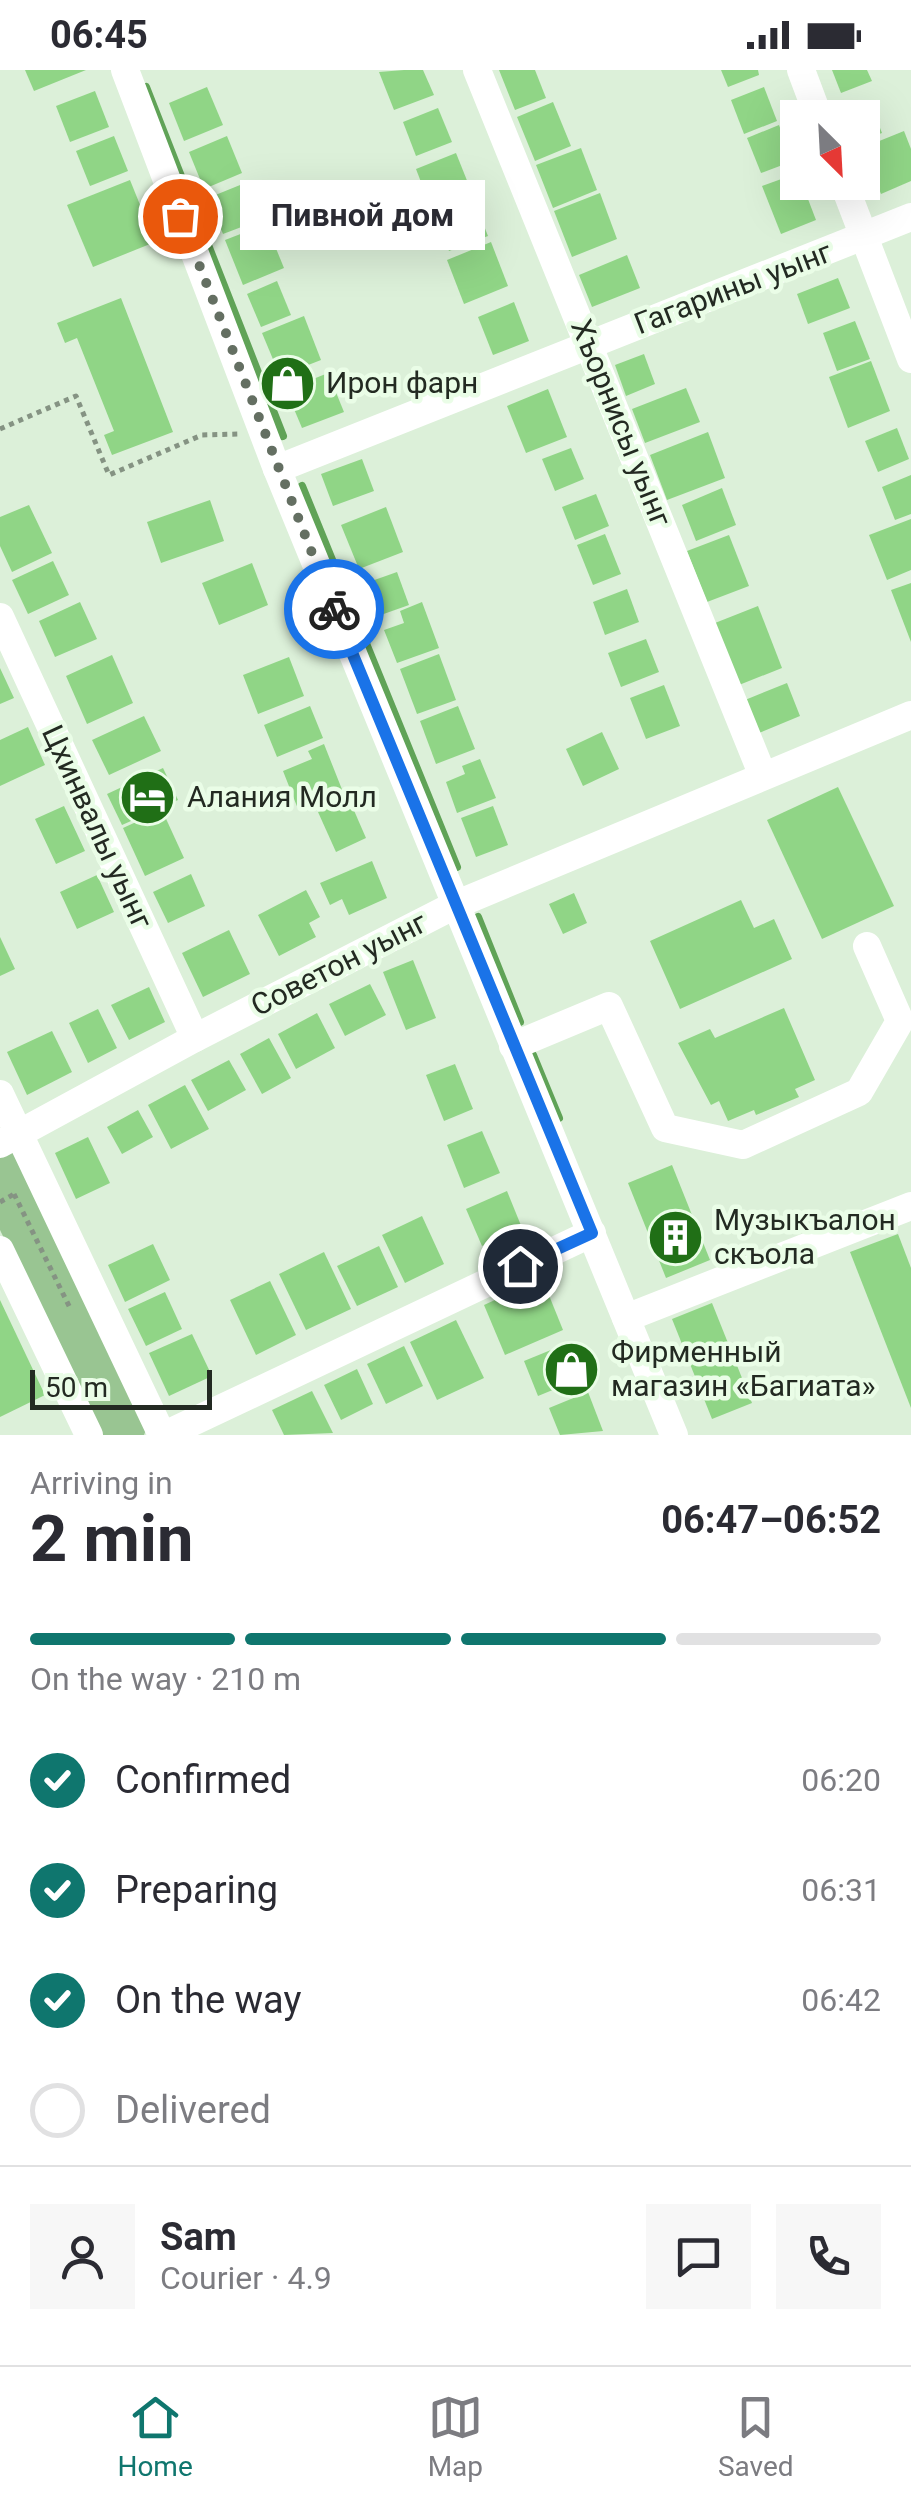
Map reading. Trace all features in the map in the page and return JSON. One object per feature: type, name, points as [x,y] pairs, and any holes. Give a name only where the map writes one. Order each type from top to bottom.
[{"type":"street","points":[[125,70],[277,470],[674,1435]]},
{"type":"street","name":"Хъорнисы уынг","points":[[477,70],[763,776]]},
{"type":"street","points":[[801,70],[812,100]]},
{"type":"street","points":[[850,200],[911,358]]},
{"type":"street","name":"Гагарины уынг","points":[[277,470],[911,217]]},
{"type":"street","name":"Цхинвалы уынг","points":[[0,617],[195,1038]]},
{"type":"street","name":"Советон уынг","points":[[10,1139],[195,1038],[456,905],[911,714]]},
{"type":"street","points":[[514,1046],[609,1006],[665,1128],[743,1146],[859,1092],[900,1021],[867,946]]},
{"type":"street","points":[[0,1094],[10,1139],[164,1435],[592,1233]]},
{"type":"street","points":[[626,1318],[911,1206]]},
{"type":"street","points":[[0,1250],[89,1435]]},
{"type":"path","points":[[0,428],[76,396],[109,475],[202,435],[264,434]]},
{"type":"green space","points":[[17,1152],[147,1427],[144,1435],[99,1435],[0,1230],[0,1154]]},
{"type":"building","points":[[25,70],[86,70],[34,91]]},
{"type":"building","points":[[423,70],[434,95],[394,110],[379,72]]},
{"type":"building","points":[[499,70],[535,70],[546,98],[515,110]]},
{"type":"building","points":[[721,70],[758,70],[759,75],[728,87]]},
{"type":"building","points":[[832,70],[867,70],[872,81],[841,93]]},
{"type":"building","points":[[207,87],[223,125],[184,141],[169,103]]},
{"type":"building","points":[[764,87],[777,121],[744,134],[731,100]]},
{"type":"building","points":[[95,91],[109,127],[70,142],[56,106]]},
{"type":"building","points":[[553,102],[571,146],[535,161],[517,117]]},
{"type":"building","points":[[438,108],[452,142],[416,156],[403,122]]},
{"type":"building","points":[[779,125],[780,166],[761,173],[747,138]]},
{"type":"building","points":[[904,131],[911,149],[911,181],[881,194],[880,192],[880,141]]},
{"type":"building","points":[[114,136],[128,171],[90,186],[76,151]]},
{"type":"building","points":[[227,136],[242,173],[204,189],[189,152]]},
{"type":"building","points":[[581,148],[597,190],[553,208],[536,165]]},
{"type":"building","points":[[456,153],[470,188],[429,203],[416,169]]},
{"type":"building","points":[[130,180],[155,242],[93,267],[67,205]]},
{"type":"building","points":[[780,180],[780,200],[808,200],[816,220],[781,234],[762,186]]},
{"type":"building","points":[[250,181],[265,218],[223,234],[208,198]]},
{"type":"building","points":[[471,193],[488,236],[449,251],[432,208]]},
{"type":"building","points":[[600,193],[617,239],[572,257],[554,211]]},
{"type":"building","points":[[266,224],[284,268],[243,285],[225,240]]},
{"type":"building","points":[[491,242],[508,286],[464,304],[447,260]]},
{"type":"building","points":[[627,255],[640,288],[592,307],[579,275]]},
{"type":"building","points":[[838,278],[850,308],[808,324],[797,294]]},
{"type":"building","points":[[277,281],[291,315],[261,327],[247,294]]},
{"type":"building","points":[[121,298],[173,432],[112,455],[104,435],[114,431],[77,338],[65,343],[57,323]]},
{"type":"building","points":[[514,302],[529,341],[493,355],[478,317]]},
{"type":"building","points":[[304,316],[321,360],[280,376],[262,333]]},
{"type":"building","points":[[855,321],[870,359],[837,371],[823,333]]},
{"type":"building","points":[[644,354],[655,384],[626,396],[615,365]]},
{"type":"building","points":[[871,361],[890,411],[848,428],[829,377]]},
{"type":"building","points":[[328,373],[344,412],[302,428],[286,390]]},
{"type":"building","points":[[686,388],[700,422],[645,443],[632,409]]},
{"type":"building","points":[[548,389],[567,437],[526,453],[507,406]]},
{"type":"building","points":[[897,428],[909,459],[878,472],[865,441]]},
{"type":"building","points":[[708,432],[725,478],[667,500],[650,455]]},
{"type":"building","points":[[571,448],[584,479],[555,491],[542,459]]},
{"type":"building","points":[[362,459],[374,491],[333,506],[321,474]]},
{"type":"building","points":[[911,475],[911,514],[895,520],[882,487]]},
{"type":"building","points":[[722,488],[736,525],[696,541],[682,505]]},
{"type":"building","points":[[596,494],[609,526],[575,540],[562,507]]},
{"type":"building","points":[[210,500],[224,541],[161,563],[147,522]]},
{"type":"building","points":[[29,505],[52,553],[12,572],[0,546],[0,517]]},
{"type":"building","points":[[386,507],[403,552],[359,569],[341,525]]},
{"type":"building","points":[[911,519],[911,570],[887,580],[869,535]]},
{"type":"building","points":[[605,534],[621,574],[593,585],[577,545]]},
{"type":"building","points":[[729,535],[749,586],[707,602],[687,551]]},
{"type":"building","points":[[53,561],[69,595],[28,614],[12,580]]},
{"type":"building","points":[[252,563],[268,605],[219,625],[202,583]]},
{"type":"building","points":[[397,572],[409,605],[378,616],[366,583]]},
{"type":"building","points":[[911,583],[911,642],[891,590]]},
{"type":"building","points":[[627,589],[639,622],[605,635],[593,602]]},
{"type":"building","points":[[80,602],[97,639],[55,657],[39,621]]},
{"type":"building","points":[[422,602],[439,648],[397,663],[384,630],[404,623],[400,611]]},
{"type":"building","points":[[758,606],[782,668],[739,685],[715,623]]},
{"type":"building","points":[[646,639],[659,672],[621,687],[608,653]]},
{"type":"building","points":[[439,654],[456,700],[417,714],[400,669]]},
{"type":"building","points":[[112,655],[133,703],[87,724],[66,676]]},
{"type":"building","points":[[289,657],[304,696],[258,714],[243,675]]},
{"type":"building","points":[[0,668],[14,698],[0,704]]},
{"type":"building","points":[[787,683],[800,716],[759,733],[745,700]]},
{"type":"building","points":[[664,685],[680,726],[646,739],[630,698]]},
{"type":"building","points":[[310,706],[323,738],[277,757],[264,725]]},
{"type":"building","points":[[458,706],[475,749],[436,764],[420,721]]},
{"type":"building","points":[[144,716],[161,751],[109,775],[92,740]]},
{"type":"building","points":[[28,727],[45,765],[0,786],[0,740]]},
{"type":"building","points":[[602,732],[619,769],[583,786],[566,749]]},
{"type":"building","points":[[324,744],[343,792],[298,809],[283,771],[312,759],[308,751]]},
{"type":"building","points":[[480,759],[496,798],[457,813],[446,782],[465,774],[462,766]]},
{"type":"building","points":[[163,768],[178,800],[122,825],[107,794]]},
{"type":"building","points":[[838,787],[894,906],[822,939],[767,820]]},
{"type":"building","points":[[349,799],[366,838],[336,852],[318,812]]},
{"type":"building","points":[[64,806],[85,851],[56,864],[35,819]]},
{"type":"building","points":[[493,806],[508,845],[476,857],[461,818]]},
{"type":"building","points":[[162,810],[184,858],[145,876],[123,828]]},
{"type":"building","points":[[372,861],[387,898],[349,915],[342,899],[330,905],[320,883]]},
{"type":"building","points":[[191,874],[205,906],[168,923],[153,892]]},
{"type":"building","points":[[97,875],[114,912],[77,929],[60,892]]},
{"type":"building","points":[[306,890],[320,917],[309,923],[316,937],[279,956],[258,915]]},
{"type":"building","points":[[574,893],[587,923],[563,934],[549,904]]},
{"type":"building","points":[[741,900],[754,928],[774,919],[792,959],[680,1009],[650,941]]},
{"type":"building","points":[[229,930],[250,974],[203,997],[182,953]]},
{"type":"building","points":[[0,937],[15,969],[0,976]]},
{"type":"building","points":[[413,960],[436,1018],[406,1030],[383,972]]},
{"type":"building","points":[[370,984],[386,1015],[345,1036],[329,1004]]},
{"type":"building","points":[[149,987],[165,1022],[129,1040],[111,1005]]},
{"type":"building","points":[[784,1008],[815,1080],[795,1089],[799,1097],[756,1115],[754,1110],[728,1121],[719,1101],[711,1105],[678,1043],[710,1029],[715,1038]]},
{"type":"building","points":[[98,1009],[117,1048],[88,1063],[69,1023]]},
{"type":"building","points":[[317,1013],[335,1048],[296,1069],[278,1034]]},
{"type":"building","points":[[52,1031],[72,1072],[27,1095],[7,1052]]},
{"type":"building","points":[[269,1038],[291,1078],[262,1094],[240,1054]]},
{"type":"building","points":[[229,1060],[246,1090],[208,1111],[191,1080]]},
{"type":"building","points":[[455,1064],[473,1109],[444,1121],[426,1075]]},
{"type":"building","points":[[185,1085],[209,1129],[171,1149],[148,1105]]},
{"type":"building","points":[[138,1110],[153,1137],[122,1154],[107,1127]]},
{"type":"building","points":[[482,1131],[500,1173],[464,1188],[447,1145]]},
{"type":"building","points":[[88,1137],[110,1183],[76,1199],[55,1153]]},
{"type":"building","name":"Музыкъалон скъола","points":[[672,1165],[710,1260],[666,1278],[628,1183]]},
{"type":"building","points":[[507,1191],[522,1228],[482,1246],[466,1209]]},
{"type":"building","points":[[422,1216],[444,1264],[405,1283],[382,1235]]},
{"type":"building","points":[[898,1234],[911,1268],[911,1408],[850,1252]]},
{"type":"building","points":[[153,1244],[170,1280],[125,1302],[108,1265]]},
{"type":"building","points":[[379,1246],[398,1287],[357,1306],[337,1266]]},
{"type":"building","points":[[324,1252],[351,1309],[306,1330],[279,1274]]},
{"type":"building","points":[[542,1278],[563,1330],[505,1355],[484,1305]]},
{"type":"building","points":[[270,1281],[296,1335],[256,1355],[230,1300]]},
{"type":"building","points":[[165,1292],[182,1329],[146,1346],[128,1309]]},
{"type":"building","points":[[0,1300],[45,1395],[0,1417]]},
{"type":"building","points":[[712,1303],[752,1403],[712,1419],[672,1319]]},
{"type":"building","points":[[456,1320],[484,1378],[437,1400],[410,1342]]},
{"type":"building","points":[[192,1334],[212,1376],[169,1396],[149,1353]]},
{"type":"building","points":[[568,1343],[582,1378],[538,1396],[524,1361]]},
{"type":"building","points":[[404,1346],[423,1386],[386,1404],[367,1364]]},
{"type":"building","points":[[357,1369],[373,1404],[341,1420],[324,1385]]},
{"type":"building","points":[[312,1391],[333,1433],[284,1435],[272,1410]]},
{"type":"building","points":[[588,1392],[603,1431],[560,1435],[549,1408]]},
{"type":"waterway","points":[[146,87],[283,436]]},
{"type":"waterway","points":[[302,486],[457,867]]},
{"type":"waterway","points":[[478,917],[520,1022]]},
{"type":"waterway","points":[[533,1055],[559,1118]]},
{"type":"way so far","points":[[180,216],[334,609]]},
{"type":"place","name":"Пивной дом","points":[[180,216]]},
{"type":"place","name":"Ирон фарн","points":[[287,383]]},
{"type":"place","name":"Алания Молл","points":[[148,797]]},
{"type":"place","name":"Музыкъалон скъола","points":[[675,1237]]},
{"type":"place","name":"Фирменный магазин «Багиата»","points":[[572,1369]]},
{"type":"route","points":[[334,609],[592,1233],[520,1266]]}]
